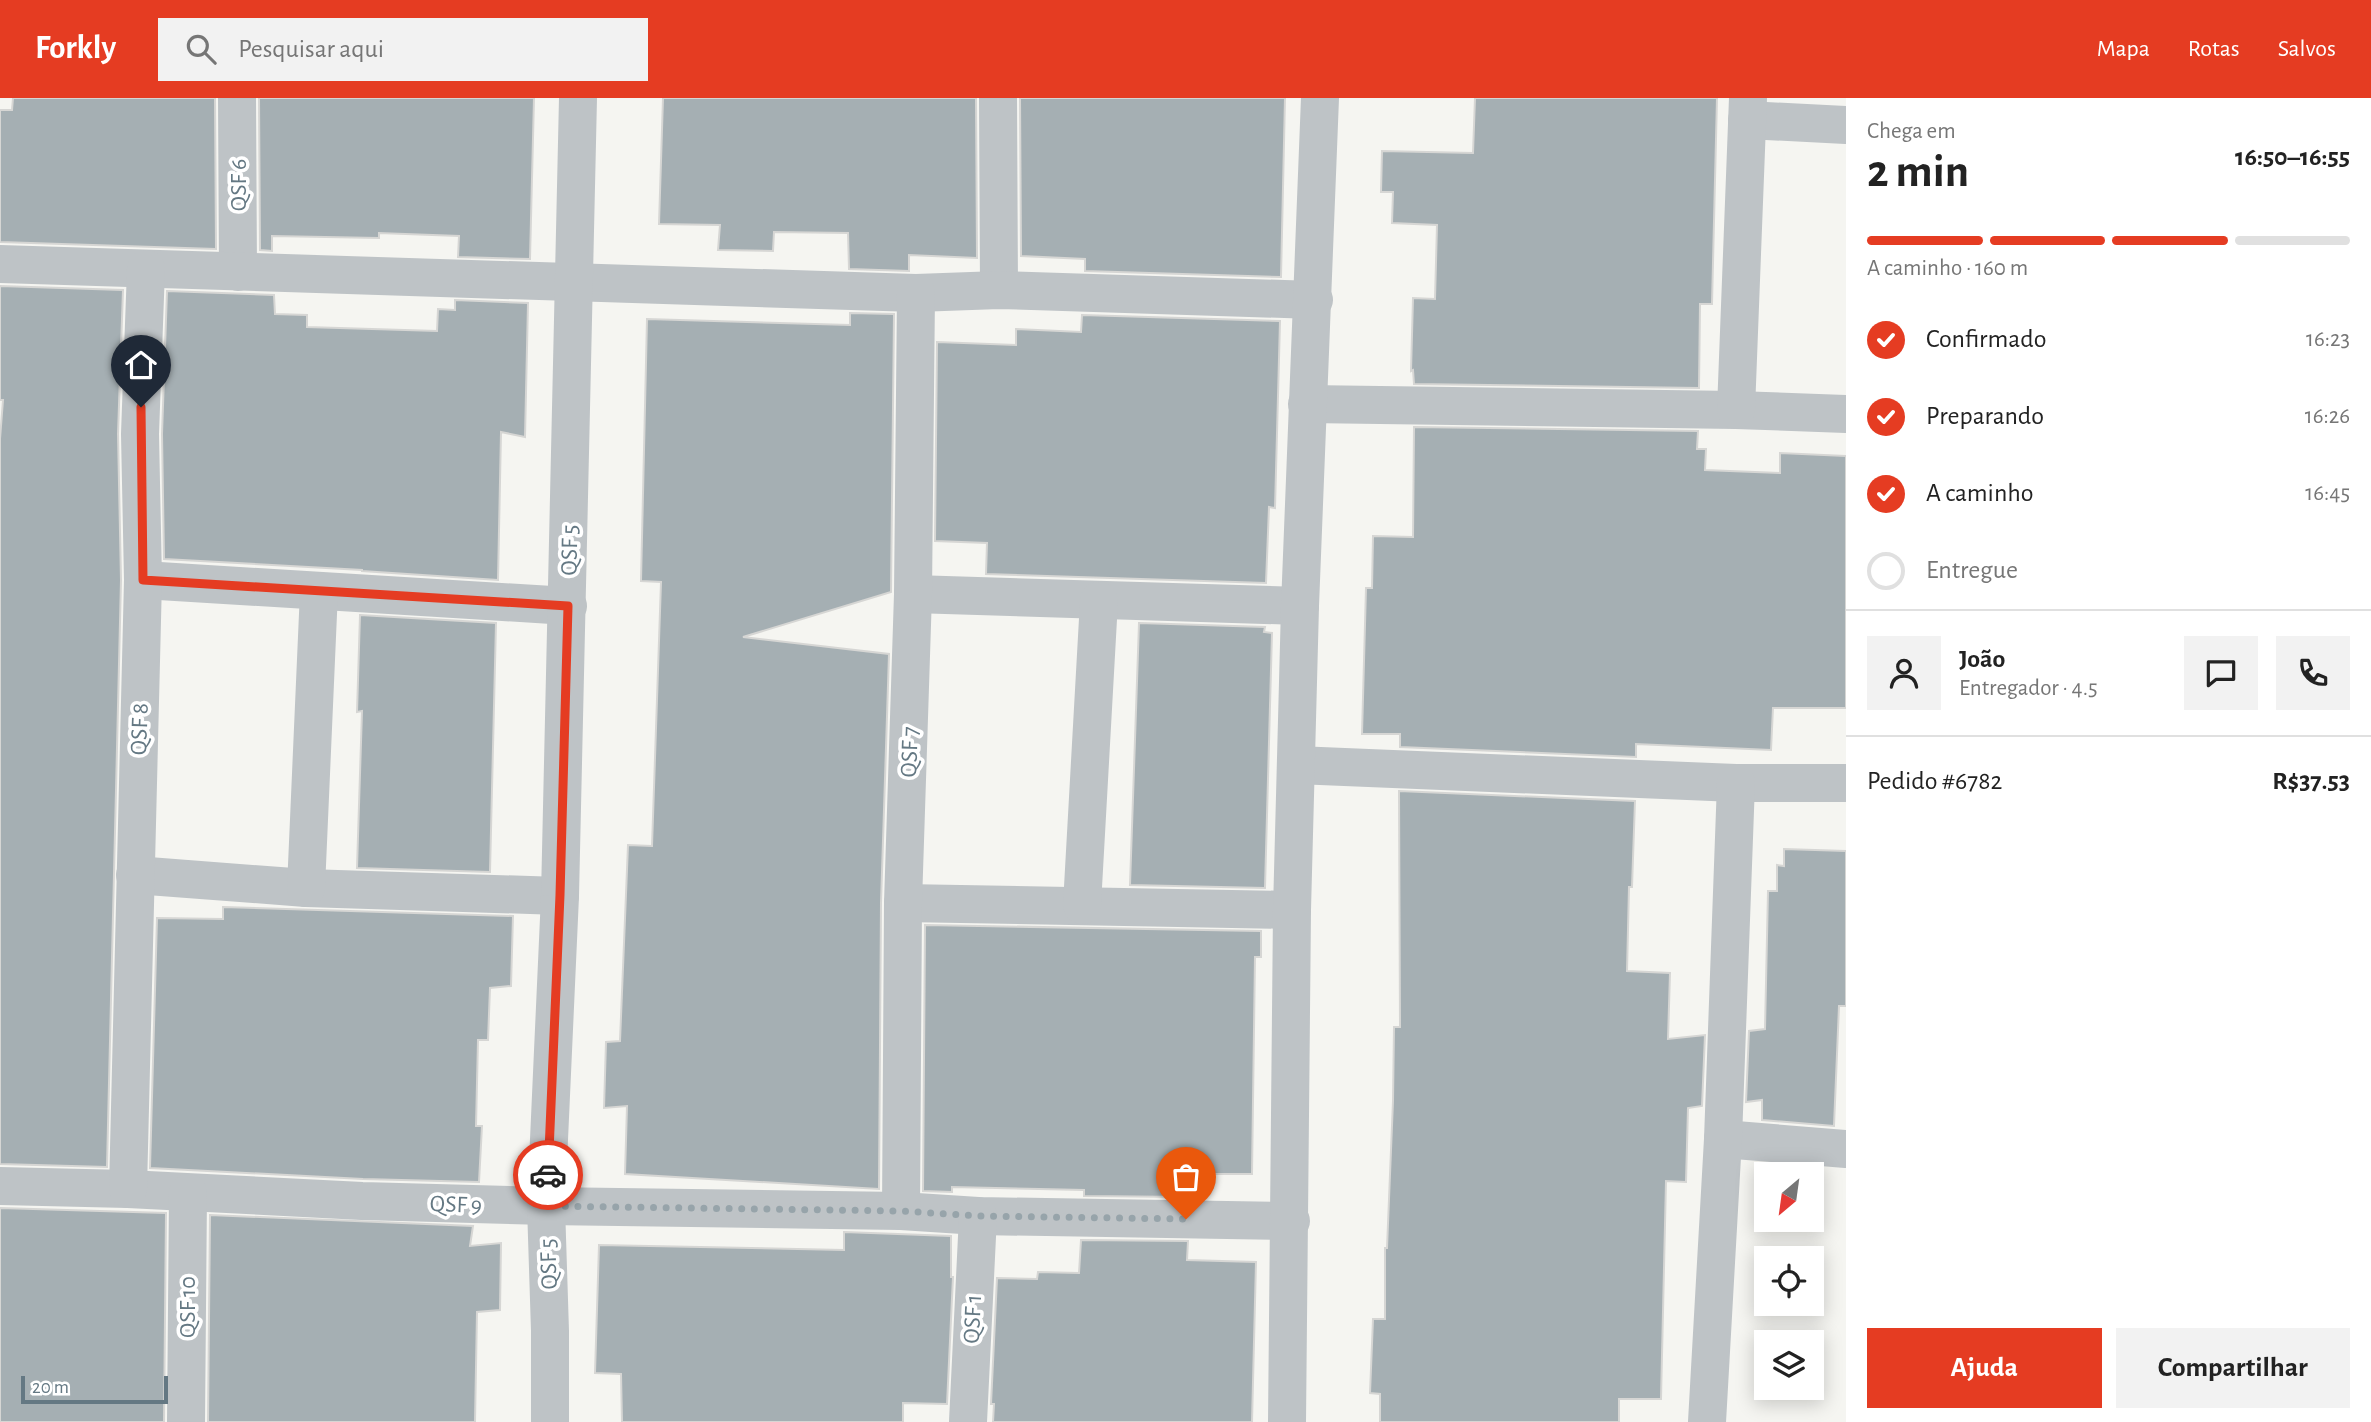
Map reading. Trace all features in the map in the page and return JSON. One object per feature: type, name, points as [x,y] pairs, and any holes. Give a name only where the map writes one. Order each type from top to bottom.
[{"type":"street","name":"QSF 6","points":[[237,98],[238,272]]},
{"type":"street","name":"QSF 5","points":[[550,1422],[546,1206],[560,895],[579,98]]},
{"type":"street","points":[[998,98],[999,290]]},
{"type":"street","points":[[1287,1422],[1296,765],[1320,98]]},
{"type":"street","points":[[1736,410],[1748,109],[1846,125]]},
{"type":"street","points":[[0,264],[916,293],[999,290],[1314,300]]},
{"type":"street","name":"QSF 8","points":[[128,1189],[143,580],[140,434],[146,268]]},
{"type":"street","name":"QSF 7","points":[[901,1211],[903,903],[913,594],[916,293]]},
{"type":"street","points":[[1307,404],[1846,414]]},
{"type":"street","points":[[143,580],[568,606]]},
{"type":"street","points":[[306,888],[319,591]]},
{"type":"street","points":[[913,594],[1300,606]]},
{"type":"street","points":[[1082,905],[1099,601]]},
{"type":"street","points":[[1296,765],[1736,783],[1846,783]]},
{"type":"street","points":[[1706,1422],[1723,1139],[1736,783]]},
{"type":"street","points":[[135,875],[306,888],[560,895]]},
{"type":"street","points":[[903,903],[1293,909]]},
{"type":"street","points":[[1723,1139],[1846,1149]]},
{"type":"street","name":"QSF 9","points":[[0,1186],[546,1206],[901,1211],[978,1216],[1291,1221]]},
{"type":"street","name":"QSF 10","points":[[186,1422],[188,1193]]},
{"type":"street","name":"QSF 1","points":[[968,1422],[978,1216]]},
{"type":"building","points":[[13,98],[215,98],[216,249],[0,242],[0,110],[12,110]]},
{"type":"building","points":[[259,98],[534,98],[530,259],[458,257],[459,236],[379,233],[379,238],[272,236],[272,251],[260,250]]},
{"type":"building","points":[[663,98],[976,98],[977,258],[909,255],[909,271],[849,269],[848,233],[774,232],[773,251],[718,250],[720,225],[659,224]]},
{"type":"building","points":[[1020,98],[1285,98],[1281,277],[1085,271],[1085,259],[1021,256]]},
{"type":"building","points":[[1475,98],[1717,98],[1712,304],[1700,304],[1699,388],[1414,384],[1413,370],[1411,371],[1413,298],[1435,299],[1437,225],[1392,223],[1393,192],[1381,192],[1382,151],[1473,153]]},
{"type":"building","points":[[0,286],[123,290],[118,434],[121,580],[107,1167],[0,1164],[0,439],[3,400],[0,400]]},
{"type":"building","points":[[167,291],[274,295],[275,314],[307,315],[307,327],[437,331],[438,309],[455,310],[455,300],[528,303],[525,437],[501,432],[498,580],[164,559],[162,434]]},
{"type":"building","points":[[850,313],[894,314],[891,592],[743,637],[889,654],[881,903],[879,1189],[625,1174],[627,1106],[604,1108],[606,1042],[620,1041],[628,845],[652,846],[661,582],[641,581],[647,319],[850,325]]},
{"type":"building","points":[[1082,315],[1280,321],[1275,508],[1269,507],[1266,583],[986,574],[987,543],[935,541],[937,342],[1016,345],[1016,329],[1081,332]]},
{"type":"building","points":[[1414,427],[1698,431],[1697,449],[1706,449],[1705,470],[1780,473],[1780,453],[1846,456],[1846,708],[1773,708],[1771,750],[1636,744],[1636,757],[1400,747],[1400,734],[1362,734],[1366,588],[1372,588],[1373,536],[1413,537]]},
{"type":"building","points":[[360,615],[496,623],[490,872],[357,868],[362,711],[357,712]]},
{"type":"building","points":[[1139,623],[1265,627],[1264,632],[1272,633],[1265,888],[1130,885]]},
{"type":"building","points":[[1399,791],[1635,801],[1627,971],[1670,973],[1668,1039],[1705,1035],[1702,1106],[1688,1108],[1686,1182],[1666,1181],[1661,1399],[1619,1399],[1619,1422],[1380,1422],[1380,1394],[1370,1393],[1373,1319],[1385,1319],[1385,1248],[1394,1027],[1400,1027]]},
{"type":"building","points":[[1784,849],[1846,851],[1846,1006],[1839,1006],[1834,1126],[1762,1120],[1762,1100],[1746,1102],[1749,1031],[1765,1029],[1768,891],[1777,891],[1777,865],[1784,866]]},
{"type":"building","points":[[223,907],[513,916],[511,986],[490,988],[488,1040],[478,1040],[476,1126],[482,1126],[479,1182],[150,1168],[157,918],[223,919]]},
{"type":"building","points":[[925,925],[1261,931],[1261,957],[1255,957],[1252,1174],[1190,1174],[1189,1197],[1084,1196],[1084,1190],[952,1187],[952,1192],[923,1191]]},
{"type":"building","points":[[0,1208],[166,1213],[164,1422],[0,1422]]},
{"type":"building","points":[[210,1215],[473,1226],[470,1246],[501,1243],[500,1310],[477,1312],[475,1422],[208,1422]]},
{"type":"building","points":[[844,1232],[951,1236],[953,1277],[947,1404],[903,1403],[903,1422],[622,1422],[621,1374],[595,1373],[599,1245],[844,1250]]},
{"type":"building","points":[[1081,1240],[1188,1241],[1187,1260],[1256,1262],[1252,1422],[993,1422],[994,1404],[991,1404],[997,1278],[1037,1279],[1038,1272],[1079,1273]]},
{"type":"way so far","points":[[548,1175],[546,1206],[901,1211],[978,1216],[1186,1219]]},
{"type":"route","points":[[141,407],[143,580],[568,606],[560,895],[548,1175]]}]
